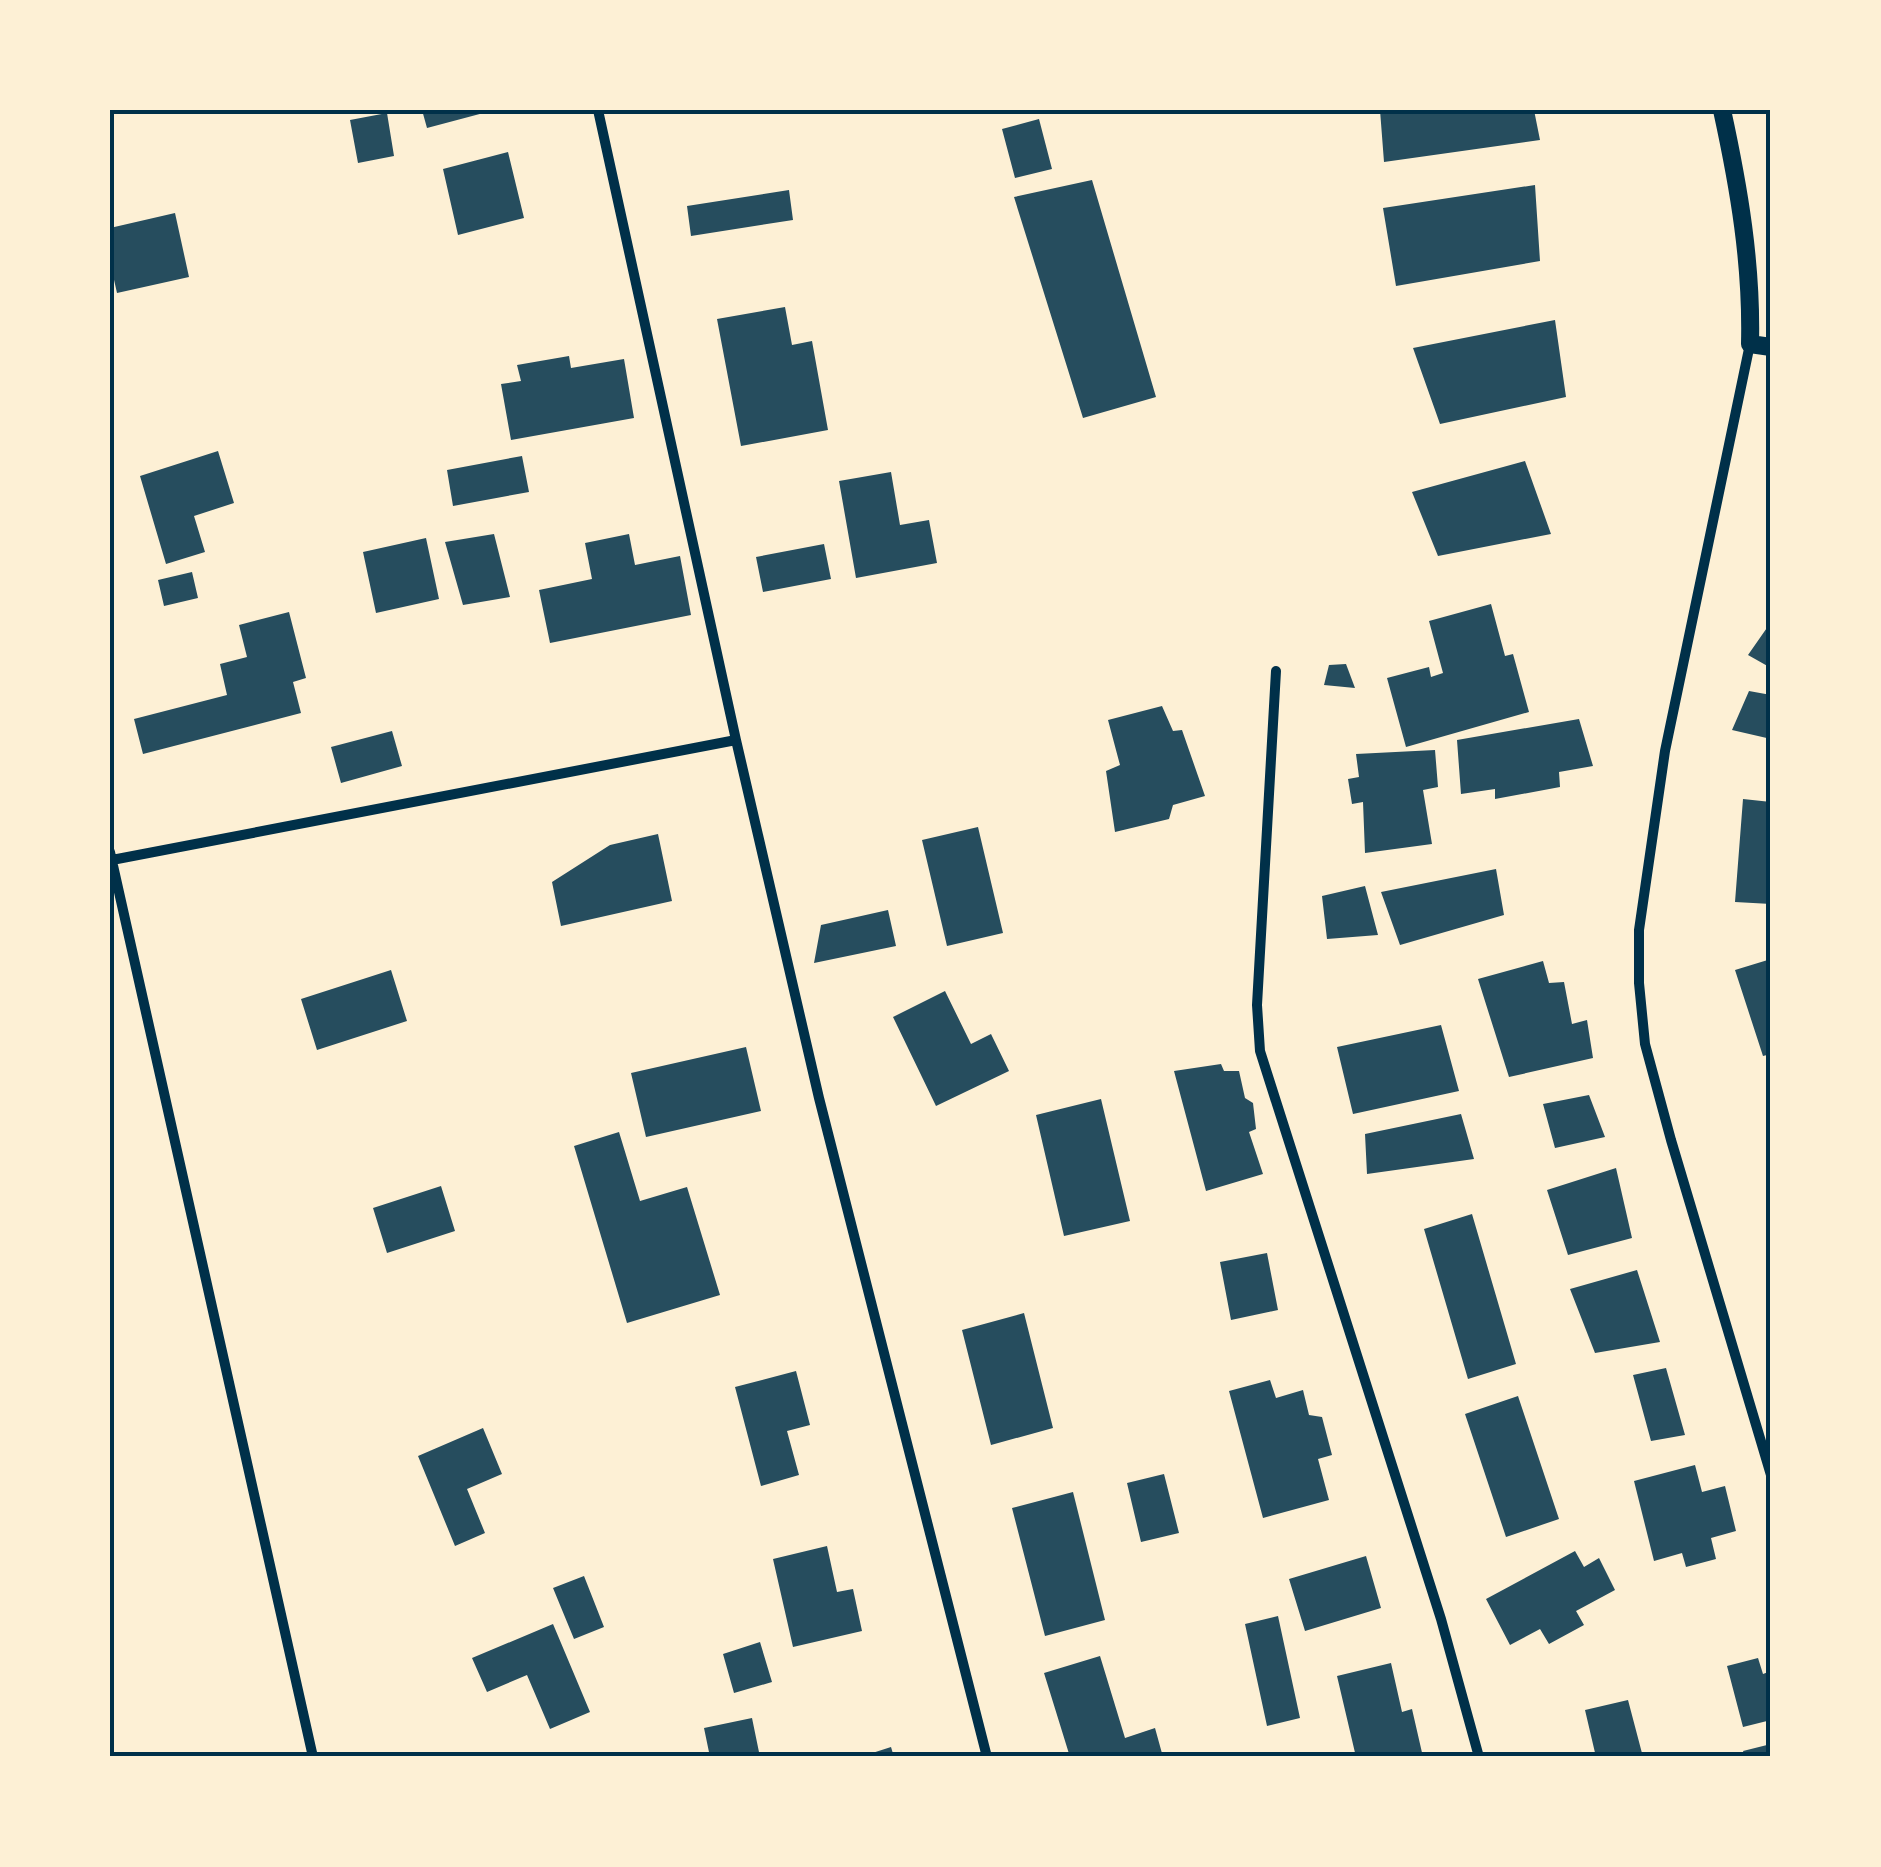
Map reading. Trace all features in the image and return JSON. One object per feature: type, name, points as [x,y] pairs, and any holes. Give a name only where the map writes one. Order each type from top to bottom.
[{"type":"street","points":[[598,110],[736,740],[824,1117],[987,1757]]},
{"type":"street","points":[[1722,110],[1741,198],[1752,292],[1750,344],[1665,751],[1639,930],[1638,983],[1646,1044],[1671,1140],[1771,1475]]},
{"type":"street","points":[[1750,344],[1771,347]]},
{"type":"street","points":[[1276,671],[1257,1005],[1260,1051],[1441,1619],[1479,1757]]},
{"type":"street","points":[[313,1757],[111,856],[736,740]]},
{"type":"building","points":[[422,110],[491,110],[491,111],[427,128]]},
{"type":"building","points":[[1380,110],[1534,110],[1540,140],[1384,162]]},
{"type":"building","points":[[387,113],[394,156],[358,163],[350,120]]},
{"type":"building","points":[[1039,119],[1052,169],[1015,178],[1002,129]]},
{"type":"building","points":[[508,152],[524,218],[458,235],[443,169]]},
{"type":"building","points":[[1092,180],[1156,397],[1083,418],[1014,197]]},
{"type":"building","points":[[1535,185],[1540,261],[1396,286],[1383,208]]},
{"type":"building","points":[[789,190],[793,220],[691,236],[687,206]]},
{"type":"building","points":[[175,213],[189,277],[117,293],[110,262],[110,228]]},
{"type":"building","points":[[785,307],[792,345],[812,341],[828,430],[741,446],[717,319]]},
{"type":"building","points":[[1555,320],[1566,397],[1440,424],[1413,348]]},
{"type":"building","points":[[569,356],[571,368],[624,359],[634,418],[511,440],[501,384],[521,381],[517,365]]},
{"type":"building","points":[[218,451],[234,503],[194,516],[205,552],[166,564],[140,476]]},
{"type":"building","points":[[522,456],[529,492],[453,506],[447,470]]},
{"type":"building","points":[[1525,461],[1551,534],[1438,556],[1412,492]]},
{"type":"building","points":[[891,472],[900,525],[929,520],[937,563],[856,578],[839,481]]},
{"type":"building","points":[[494,534],[510,597],[463,605],[445,542]]},
{"type":"building","points":[[629,534],[635,565],[680,556],[691,615],[550,643],[539,590],[592,579],[585,543]]},
{"type":"building","points":[[426,538],[439,599],[376,613],[363,552]]},
{"type":"building","points":[[824,544],[831,579],[763,592],[756,557]]},
{"type":"building","points":[[192,572],[198,598],[164,606],[158,580]]},
{"type":"building","points":[[1491,604],[1505,656],[1513,654],[1529,712],[1406,747],[1387,678],[1429,667],[1431,677],[1443,673],[1429,621]]},
{"type":"building","points":[[289,612],[306,678],[293,682],[301,713],[143,754],[134,719],[227,695],[220,664],[247,657],[239,625]]},
{"type":"building","points":[[1771,622],[1771,668],[1748,655]]},
{"type":"building","points":[[1346,664],[1355,688],[1324,685],[1329,665]]},
{"type":"building","points":[[1749,691],[1771,695],[1771,739],[1732,730]]},
{"type":"building","points":[[1162,706],[1173,731],[1182,730],[1205,796],[1173,805],[1169,819],[1115,832],[1106,771],[1120,765],[1108,720]]},
{"type":"building","points":[[1579,719],[1593,766],[1559,772],[1560,787],[1495,799],[1495,789],[1461,794],[1457,740]]},
{"type":"building","points":[[392,731],[402,766],[341,783],[331,747]]},
{"type":"building","points":[[1435,750],[1438,787],[1423,790],[1432,844],[1365,853],[1363,802],[1352,804],[1348,779],[1359,777],[1356,754]]},
{"type":"building","points":[[1743,799],[1771,802],[1771,904],[1735,902]]},
{"type":"building","points":[[978,827],[1003,933],[947,946],[922,840]]},
{"type":"building","points":[[658,834],[672,901],[561,926],[552,882],[610,845]]},
{"type":"building","points":[[1496,869],[1504,915],[1400,945],[1381,892]]},
{"type":"building","points":[[1365,886],[1378,935],[1327,939],[1322,896]]},
{"type":"building","points":[[888,910],[896,946],[814,963],[821,925]]},
{"type":"building","points":[[1771,959],[1771,1054],[1763,1056],[1735,970]]},
{"type":"building","points":[[1543,961],[1549,983],[1564,982],[1572,1024],[1587,1020],[1593,1058],[1509,1077],[1478,979]]},
{"type":"building","points":[[391,970],[407,1021],[317,1050],[301,999]]},
{"type":"building","points":[[945,991],[971,1044],[991,1034],[1009,1071],[936,1106],[893,1017]]},
{"type":"building","points":[[1441,1025],[1459,1091],[1353,1114],[1337,1047]]},
{"type":"building","points":[[746,1047],[761,1111],[646,1137],[631,1073]]},
{"type":"building","points":[[1221,1064],[1224,1071],[1239,1071],[1245,1098],[1253,1103],[1256,1129],[1249,1132],[1263,1174],[1206,1191],[1174,1071]]},
{"type":"building","points":[[1589,1095],[1605,1137],[1555,1148],[1543,1104]]},
{"type":"building","points":[[1101,1099],[1130,1221],[1064,1236],[1036,1115]]},
{"type":"building","points":[[1461,1114],[1474,1159],[1367,1174],[1365,1134]]},
{"type":"building","points":[[619,1132],[640,1201],[687,1187],[720,1295],[627,1323],[574,1146]]},
{"type":"building","points":[[1616,1168],[1632,1238],[1568,1255],[1547,1190]]},
{"type":"building","points":[[441,1186],[455,1231],[387,1253],[373,1208]]},
{"type":"building","points":[[1472,1214],[1516,1364],[1468,1379],[1424,1229]]},
{"type":"building","points":[[1267,1253],[1278,1310],[1231,1320],[1220,1262]]},
{"type":"building","points":[[1637,1270],[1660,1342],[1595,1353],[1570,1289]]},
{"type":"building","points":[[1024,1313],[1053,1428],[991,1445],[962,1330]]},
{"type":"building","points":[[1666,1368],[1685,1435],[1651,1441],[1633,1375]]},
{"type":"building","points":[[796,1371],[810,1425],[787,1431],[799,1475],[761,1486],[735,1387]]},
{"type":"building","points":[[1270,1380],[1276,1398],[1303,1390],[1309,1415],[1322,1417],[1332,1455],[1318,1459],[1329,1500],[1263,1518],[1229,1391]]},
{"type":"building","points":[[1518,1396],[1559,1519],[1506,1537],[1465,1414]]},
{"type":"building","points":[[483,1428],[502,1474],[467,1489],[485,1533],[455,1546],[418,1456]]},
{"type":"building","points":[[1695,1465],[1702,1492],[1725,1486],[1736,1531],[1711,1538],[1716,1559],[1686,1567],[1682,1553],[1654,1561],[1634,1481]]},
{"type":"building","points":[[1164,1474],[1179,1533],[1141,1542],[1127,1483]]},
{"type":"building","points":[[1073,1492],[1105,1620],[1045,1636],[1012,1508]]},
{"type":"building","points":[[827,1546],[837,1592],[853,1589],[862,1631],[793,1647],[773,1559]]},
{"type":"building","points":[[1575,1551],[1584,1567],[1599,1558],[1615,1590],[1576,1611],[1584,1625],[1549,1644],[1540,1629],[1510,1645],[1486,1599]]},
{"type":"building","points":[[1366,1556],[1381,1608],[1305,1631],[1289,1579]]},
{"type":"building","points":[[584,1576],[604,1627],[574,1639],[553,1588]]},
{"type":"building","points":[[1278,1616],[1300,1718],[1267,1726],[1245,1624]]},
{"type":"building","points":[[553,1624],[590,1712],[550,1729],[527,1675],[487,1692],[472,1658]]},
{"type":"building","points":[[760,1642],[772,1682],[734,1693],[723,1654]]},
{"type":"building","points":[[1100,1656],[1125,1738],[1155,1728],[1163,1757],[1070,1757],[1044,1673]]},
{"type":"building","points":[[1758,1658],[1763,1674],[1771,1671],[1771,1720],[1743,1727],[1727,1666]]},
{"type":"building","points":[[1391,1663],[1402,1712],[1412,1709],[1423,1757],[1356,1757],[1337,1676]]},
{"type":"building","points":[[1628,1700],[1643,1757],[1596,1757],[1585,1710]]},
{"type":"building","points":[[752,1718],[760,1757],[710,1757],[704,1728]]},
{"type":"building","points":[[1771,1744],[1771,1757],[1745,1757],[1743,1751]]},
{"type":"building","points":[[891,1747],[894,1757],[863,1757],[863,1756]]}]
